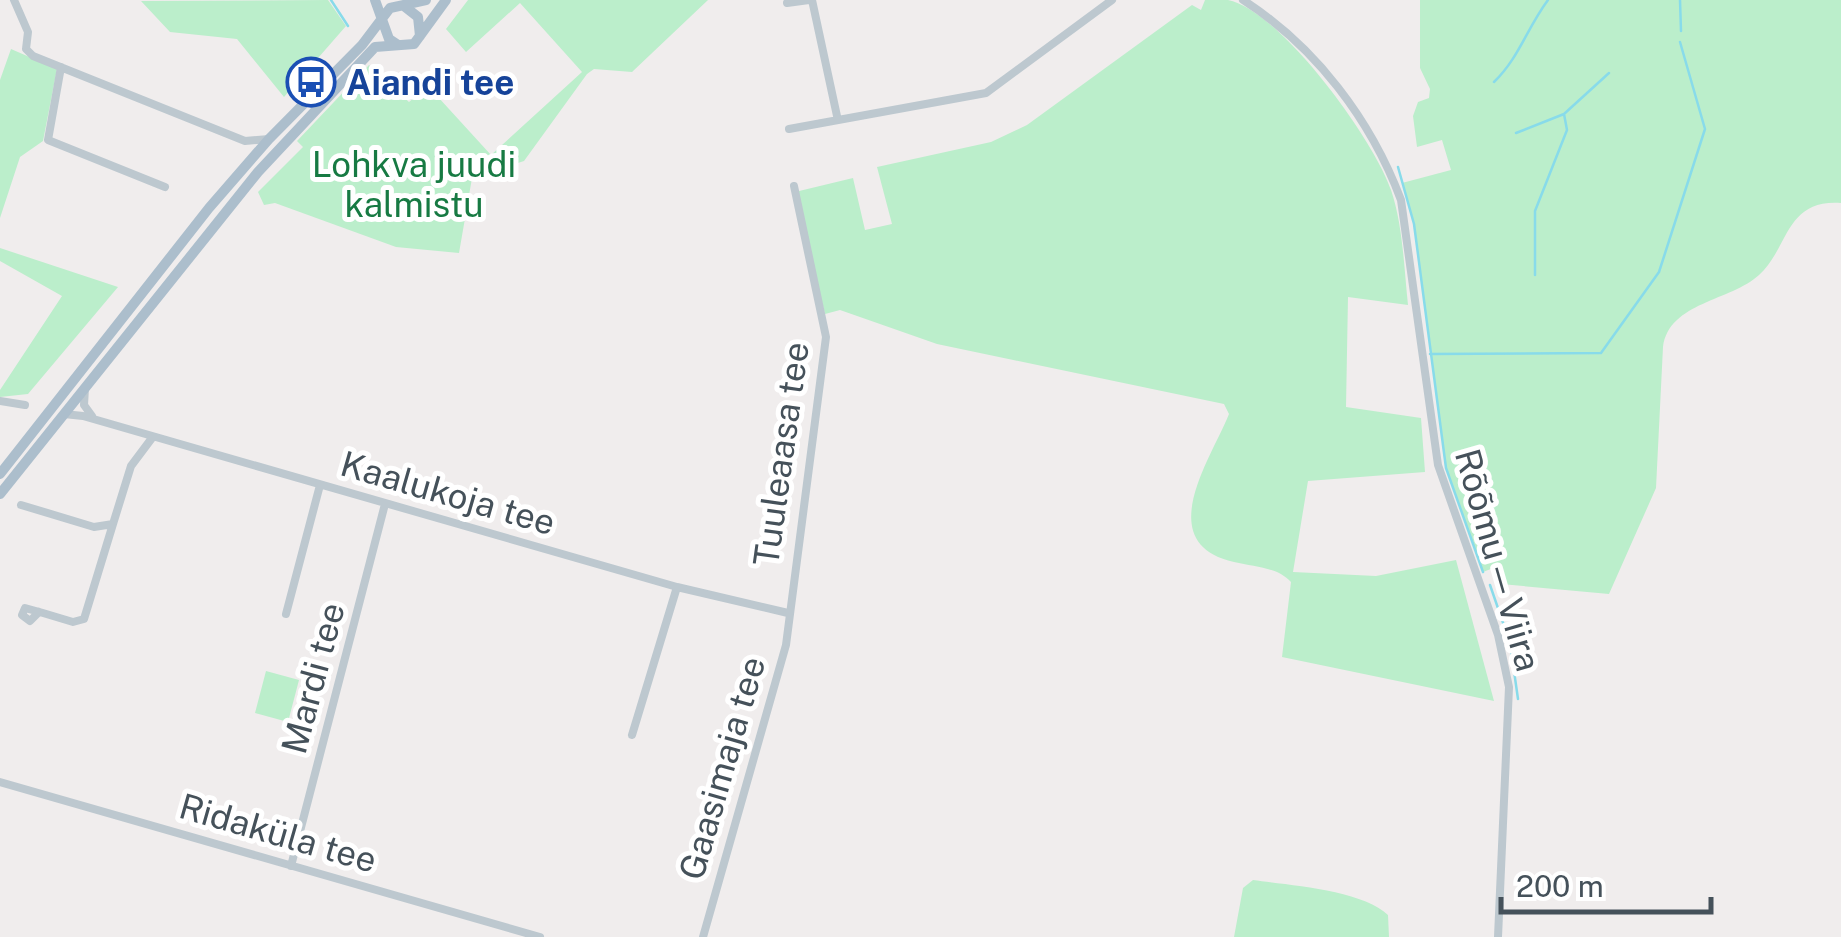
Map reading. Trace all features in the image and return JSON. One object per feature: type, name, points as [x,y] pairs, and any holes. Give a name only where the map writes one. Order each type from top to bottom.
[{"type":"main road","points":[[376,0],[388,39],[398,45]]},
{"type":"main road","points":[[0,474],[268,139],[362,45],[390,8],[398,2],[426,0]]},
{"type":"main road","points":[[0,494],[290,134],[375,47],[411,45],[446,0]]},
{"type":"main road","points":[[398,2],[418,17],[420,37]]},
{"type":"street","points":[[14,0],[28,32],[26,49],[245,141],[268,139]]},
{"type":"street","points":[[787,3],[810,0],[838,116]]},
{"type":"street","points":[[789,128],[838,116],[986,93],[1112,0]]},
{"type":"street","name":"Rõõmu — Viira","points":[[1243,0],[1309,54],[1344,94],[1388,166],[1400,200],[1438,465],[1498,635],[1508,687],[1498,937]]},
{"type":"street","points":[[60,66],[48,140],[165,188]]},
{"type":"street","points":[[243,169],[245,141]]},
{"type":"street","name":"Tuuleaasa tee","points":[[788,613],[826,337],[794,186]]},
{"type":"street","points":[[85,388],[84,404],[95,419]]},
{"type":"street","points":[[0,401],[25,405]]},
{"type":"street","name":"Kaalukoja tee","points":[[64,414],[95,419],[678,587],[788,613]]},
{"type":"street","points":[[39,612],[73,622],[84,619],[131,466],[152,438]]},
{"type":"street","points":[[286,614],[320,485]]},
{"type":"street","name":"Mardi tee","points":[[292,866],[385,504]]},
{"type":"street","points":[[21,505],[94,527],[113,524]]},
{"type":"street","points":[[632,735],[678,587]]},
{"type":"street","name":"Gaasimaja tee","points":[[703,937],[786,645],[788,613]]},
{"type":"street","name":"Ridaküla tee","points":[[0,782],[540,937]]},
{"type":"green space","points":[[328,0],[346,26],[284,97],[237,39],[170,32],[141,1]]},
{"type":"green space","name":"Lohkva juudi kalmistu","points":[[468,0],[708,0],[632,72],[594,69],[587,74],[524,161],[472,178],[459,253],[396,247],[275,203],[264,205],[258,192],[303,147],[297,141],[369,65],[409,102],[428,86],[491,155],[582,72],[520,3],[466,52],[446,29]]},
{"type":"green space","points":[[1205,0],[1228,0],[1250,9],[1273,27],[1323,80],[1381,168],[1401,232],[1408,305],[1348,297],[1346,407],[1421,418],[1425,472],[1308,481],[1293,572],[1376,576],[1456,560],[1494,701],[1282,657],[1291,582],[1272,570],[1209,552],[1196,537],[1191,519],[1201,476],[1229,414],[1224,404],[937,344],[840,310],[825,314],[795,192],[853,178],[865,230],[892,224],[877,167],[991,142],[1027,125],[1192,5],[1201,10]]},
{"type":"green space","points":[[1420,0],[1841,0],[1841,203],[1823,204],[1798,217],[1759,275],[1689,311],[1668,332],[1663,347],[1656,488],[1609,594],[1501,584],[1501,565],[1483,572],[1446,468],[1414,224],[1402,183],[1451,170],[1442,140],[1417,147],[1413,116],[1418,102],[1429,98],[1430,89],[1420,68]]},
{"type":"green space","points":[[11,49],[57,69],[43,141],[20,157],[0,218],[0,80]]},
{"type":"green space","points":[[0,248],[118,287],[28,394],[0,397],[0,390],[62,296],[0,261]]},
{"type":"green space","points":[[266,671],[299,680],[288,722],[255,713]]},
{"type":"green space","points":[[1253,880],[1324,890],[1361,900],[1388,915],[1389,937],[1234,937],[1243,888]]},
{"type":"waterway","points":[[331,0],[348,26]]},
{"type":"waterway","points":[[1494,82],[1548,0]]},
{"type":"waterway","points":[[1680,0],[1681,31]]},
{"type":"waterway","points":[[1430,354],[1601,353],[1659,272],[1705,129],[1680,42]]},
{"type":"waterway","points":[[1535,275],[1535,211],[1567,130],[1564,114],[1609,73]]},
{"type":"waterway","points":[[1516,133],[1564,114]]},
{"type":"waterway","points":[[1398,167],[1414,224],[1446,468],[1483,572]]},
{"type":"waterway","points":[[1490,585],[1510,643],[1518,699]]},
{"type":"place","name":"Aiandi tee","points":[[311,82]]}]
